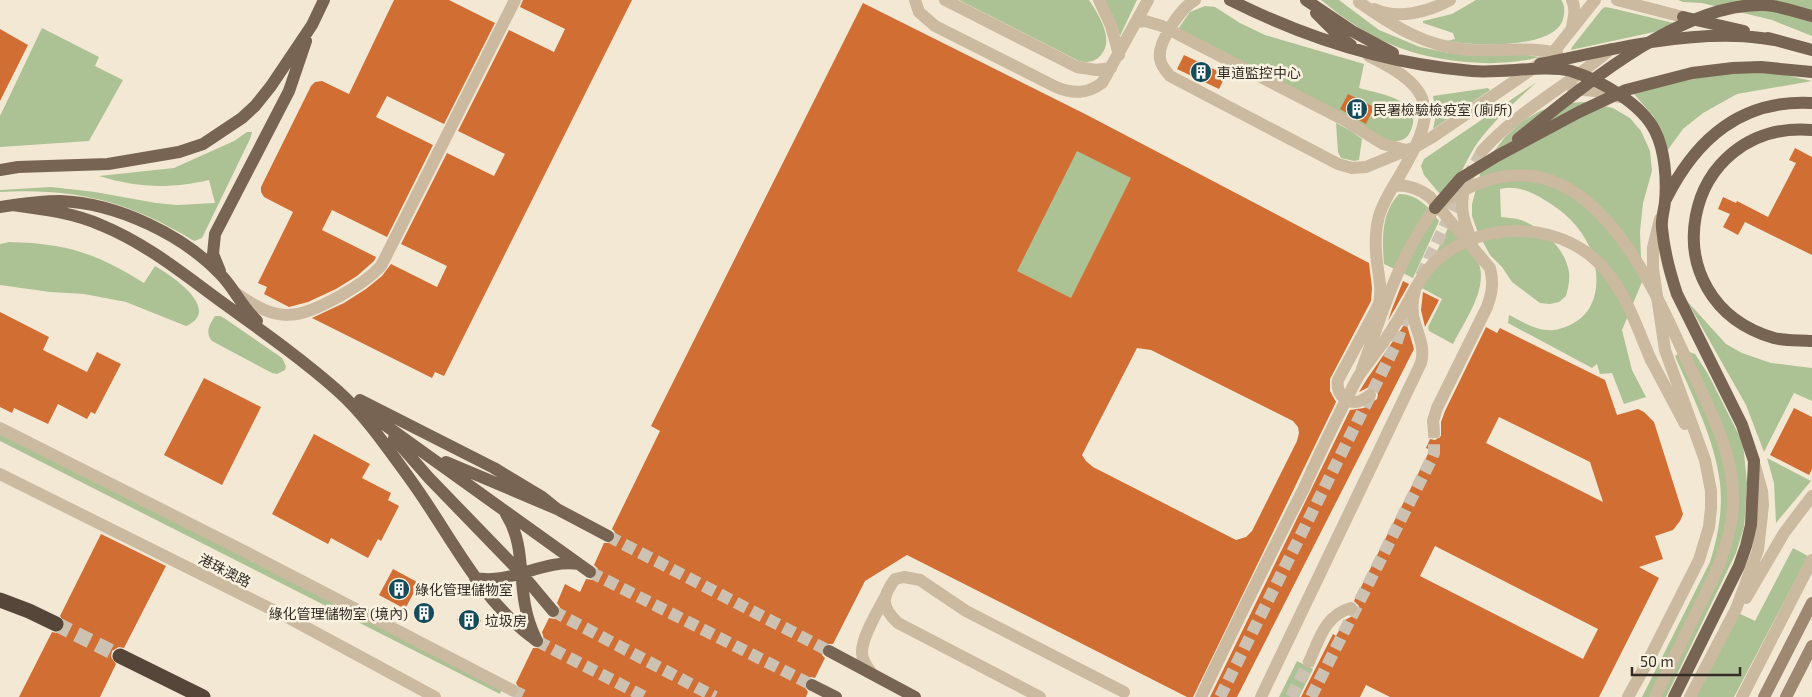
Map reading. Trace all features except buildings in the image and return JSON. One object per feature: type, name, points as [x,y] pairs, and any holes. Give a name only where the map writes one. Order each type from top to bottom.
[{"type":"highway","points":[[0,600],[56,624]]},
{"type":"highway","points":[[120,656],[203,697]]},
{"type":"main road","points":[[0,170],[18,167],[108,164],[179,152],[203,144],[242,118],[256,106],[312,24],[324,0]]},
{"type":"main road","points":[[1230,0],[1287,27],[1360,52],[1450,70],[1477,72],[1511,72],[1573,57],[1654,41],[1703,36],[1738,36],[1775,40]]},
{"type":"main road","points":[[1305,0],[1324,23],[1360,52]]},
{"type":"main road","points":[[1305,0],[1380,48],[1413,62]]},
{"type":"main road","points":[[1497,156],[1616,63],[1686,23],[1743,6],[1764,5],[1780,7],[1812,16]]},
{"type":"main road","points":[[1683,17],[1727,26],[1812,50]]},
{"type":"main road","points":[[222,276],[213,254],[215,234],[221,219],[289,90],[312,24]]},
{"type":"main road","points":[[1535,67],[1580,74],[1629,101],[1648,118],[1659,140],[1664,162],[1662,227],[1666,257],[1677,294],[1742,425],[1754,460],[1752,516],[1746,546],[1739,566],[1674,697]]},
{"type":"main road","points":[[1435,208],[1461,178],[1497,156],[1579,112],[1626,90],[1692,72],[1733,68],[1761,67],[1812,72]]},
{"type":"main road","points":[[1663,207],[1686,163],[1724,126],[1758,108],[1782,103],[1812,103]]},
{"type":"main road","points":[[1812,130],[1785,131],[1769,134],[1739,148],[1726,159],[1713,175],[1701,196],[1694,234],[1694,253],[1698,271],[1708,290],[1729,314],[1754,330],[1776,338],[1812,341]]},
{"type":"main road","points":[[0,207],[61,201],[110,210],[141,221],[185,245],[222,276],[237,294],[250,315],[283,347]]},
{"type":"main road","points":[[13,205],[38,208],[100,224],[124,235],[167,261],[283,347],[334,388],[590,572]]},
{"type":"main road","points":[[334,388],[494,468],[542,497],[557,509]]},
{"type":"main road","points":[[334,388],[372,429],[411,481],[475,578],[511,621],[537,641],[529,624],[525,604],[516,531],[503,509]]},
{"type":"main road","points":[[374,417],[429,478],[522,574],[553,611]]},
{"type":"main road","points":[[423,452],[557,509],[608,536]]},
{"type":"main road","points":[[475,578],[489,580],[522,574],[554,563],[567,562],[579,564]]},
{"type":"main road","points":[[829,651],[915,697]]},
{"type":"main road","points":[[812,685],[836,697]]},
{"type":"street","points":[[237,294],[260,309],[289,316],[302,314],[316,309],[360,284],[375,272],[380,266],[515,0]]},
{"type":"street","points":[[915,0],[919,12],[935,26],[1066,91],[1081,92],[1095,88],[1102,83],[1148,0]]},
{"type":"street","points":[[945,0],[1077,67],[1096,70],[1111,68]]},
{"type":"street","points":[[1099,0],[1111,26],[1119,55]]},
{"type":"street","points":[[1195,0],[1186,6],[1170,30],[1160,52],[1160,59],[1170,76],[1338,164],[1352,168],[1366,167],[1412,148],[1434,136],[1535,67],[1552,52],[1595,0]]},
{"type":"street","points":[[1357,1],[1379,11],[1394,14],[1430,10],[1450,0]]},
{"type":"street","points":[[1572,0],[1575,15],[1572,28]]},
{"type":"street","points":[[1617,0],[1683,17]]},
{"type":"street","points":[[1653,0],[1662,8],[1683,17]]},
{"type":"street","points":[[1357,1],[1390,24],[1409,34],[1444,47],[1469,50],[1528,50],[1552,52],[1573,57]]},
{"type":"street","points":[[1137,22],[1152,22],[1170,30],[1346,122],[1383,144],[1412,148]]},
{"type":"street","points":[[1482,151],[1499,133],[1611,49]]},
{"type":"street","points":[[1360,52],[1394,68],[1418,89],[1426,112],[1426,121],[1382,208],[1376,231],[1376,260],[1382,290],[1379,304],[1337,385],[1339,393],[1346,400],[1357,402],[1370,396]]},
{"type":"street","points":[[1549,95],[1566,90],[1579,89],[1610,94],[1629,101]]},
{"type":"street","points":[[1201,697],[1359,376],[1393,283],[1414,240],[1435,208],[1457,193],[1499,177],[1536,176],[1553,181],[1573,191],[1588,202],[1618,234],[1650,285],[1673,330],[1720,434],[1730,463],[1733,483],[1733,507],[1729,530],[1716,573],[1655,697]]},
{"type":"street","points":[[1466,180],[1461,202],[1463,218],[1478,255]]},
{"type":"street","points":[[1394,185],[1411,186],[1430,196],[1490,268],[1493,279],[1492,294],[1487,307],[1437,408],[1433,421],[1434,432]]},
{"type":"street","points":[[1628,697],[1699,560],[1709,527],[1711,508],[1711,492],[1705,460],[1664,343],[1653,269],[1654,248],[1663,207]]},
{"type":"street","points":[[1359,376],[1400,317],[1424,274],[1437,260],[1475,237],[1491,233],[1512,230],[1543,234],[1576,246],[1595,259],[1606,270],[1625,300],[1650,360],[1705,460]]},
{"type":"street","points":[[1261,697],[1421,363],[1422,347],[1414,322],[1412,308],[1415,288]]},
{"type":"street","points":[[0,428],[246,552],[512,690]]},
{"type":"street","points":[[1690,697],[1736,609],[1755,561],[1762,529],[1762,491],[1754,460]]},
{"type":"street","name":"港珠澳路","points":[[0,474],[287,617],[435,697]]},
{"type":"street","points":[[1736,609],[1748,596],[1784,533],[1812,496]]},
{"type":"street","points":[[1742,697],[1812,560]]},
{"type":"street","points":[[872,674],[863,659],[863,643],[895,579],[904,577],[920,580],[966,611],[1124,692]]},
{"type":"street","points":[[885,597],[886,609],[898,623],[1040,697]]},
{"type":"street","points":[[1764,697],[1812,603]]},
{"type":"street","points":[[1309,662],[1328,623],[1334,615],[1351,608]]},
{"type":"street","points":[[1786,697],[1812,646]]},
{"type":"green space","points":[[959,0],[1089,0],[1104,27],[1106,34],[1105,49],[1094,61],[1079,61]]},
{"type":"green space","points":[[1105,0],[1137,0],[1120,36],[1116,23]]},
{"type":"green space","points":[[1321,0],[1339,0],[1379,30],[1420,47],[1449,53],[1539,57],[1506,63],[1487,63],[1450,60],[1415,53],[1389,44],[1369,33]]},
{"type":"green space","points":[[1476,0],[1561,0],[1564,6],[1564,16],[1557,29],[1545,36],[1511,44],[1475,44],[1447,41],[1455,39],[1453,33],[1423,23],[1423,21],[1452,14]]},
{"type":"green space","points":[[1678,0],[1812,0],[1812,36],[1772,20],[1702,3]]},
{"type":"green space","points":[[1205,6],[1215,7],[1240,23],[1265,35],[1364,64],[1359,88],[1388,96],[1406,105],[1411,111],[1413,120],[1408,136],[1390,142],[1178,29],[1190,12]]},
{"type":"green space","points":[[1605,7],[1611,8],[1686,26],[1571,50]]},
{"type":"green space","points":[[42,28],[99,57],[95,66],[123,80],[89,141],[0,147],[0,116]]},
{"type":"green space","points":[[1756,71],[1812,81],[1737,94],[1703,113],[1683,129],[1664,155],[1654,117],[1633,93],[1674,80]]},
{"type":"green space","points":[[1537,82],[1491,126],[1478,142],[1450,188],[1445,194],[1439,193],[1424,175],[1421,166],[1424,159]]},
{"type":"green space","points":[[1488,88],[1490,90],[1433,129],[1436,115],[1433,96]]},
{"type":"green space","points":[[1586,102],[1613,108],[1630,118],[1641,131],[1650,151],[1652,171],[1643,203],[1640,232],[1642,282],[1622,330],[1632,370],[1646,397],[1624,404],[1612,373],[1600,374],[1597,364],[1592,368],[1508,323],[1509,315],[1533,327],[1543,330],[1554,330],[1570,325],[1580,319],[1587,311],[1595,292],[1596,270],[1590,248],[1576,226],[1558,209],[1533,194],[1517,188],[1500,189],[1501,217],[1521,220],[1537,228],[1558,247],[1567,263],[1569,278],[1566,296],[1559,302],[1550,304],[1540,303],[1512,282],[1502,267],[1490,255],[1478,233],[1472,216],[1472,204],[1482,167],[1505,137],[1523,121],[1540,111],[1563,103]]},
{"type":"green space","points":[[1336,123],[1362,139],[1359,160],[1354,161],[1341,158],[1338,152]]},
{"type":"green space","points":[[247,132],[252,132],[250,139],[202,238],[194,241],[147,216],[101,200],[53,192],[0,192],[0,190],[51,187],[95,192],[156,203],[177,205],[215,203],[209,180],[180,185],[154,186],[127,183],[99,176],[174,168],[234,141]]},
{"type":"green space","points":[[1059,136],[1146,180],[964,542],[877,498]]},
{"type":"green space","points":[[1399,194],[1411,196],[1422,202],[1439,221],[1413,278],[1384,264],[1384,227],[1389,209]]},
{"type":"green space","points":[[1450,227],[1479,264],[1481,274],[1474,305],[1453,344],[1429,331],[1428,327],[1442,299],[1420,287]]},
{"type":"green space","points":[[9,242],[47,245],[80,252],[111,264],[144,283],[155,266],[182,285],[197,302],[199,311],[196,319],[186,326],[126,302],[84,294],[50,292],[0,285],[0,244]]},
{"type":"green space","points":[[1687,301],[1726,344],[1742,353],[1771,363],[1812,368],[1812,401],[1794,393],[1764,452],[1746,405]]},
{"type":"green space","points":[[215,316],[224,318],[282,358],[286,366],[285,370],[277,374],[272,373],[212,341],[209,329]]},
{"type":"green space","points":[[1684,350],[1695,354],[1708,374],[1743,443],[1747,483],[1744,527],[1736,553],[1666,697],[1642,697],[1710,562],[1719,523],[1720,483],[1713,450],[1702,418],[1675,356]]},
{"type":"green space","points":[[0,431],[503,686],[500,694],[0,441]]},
{"type":"green space","points":[[1767,458],[1811,481],[1776,523],[1774,483]]},
{"type":"green space","points":[[1793,548],[1808,556],[1734,697],[1690,697],[1734,611],[1755,621]]},
{"type":"green space","points":[[1297,661],[1313,669],[1299,697],[1279,697]]},
{"type":"tunnel","points":[[1421,276],[1482,151]]},
{"type":"tunnel","points":[[1220,697],[1396,344],[1408,308]]},
{"type":"tunnel","points":[[1311,697],[1431,460],[1434,453],[1434,432]]},
{"type":"tunnel","points":[[608,536],[829,651]]},
{"type":"tunnel","points":[[590,572],[812,685]]},
{"type":"tunnel","points":[[553,611],[715,697]]},
{"type":"tunnel","points":[[56,624],[120,656]]},
{"type":"tunnel","points":[[537,641],[645,697]]},
{"type":"tunnel","points":[[1291,697],[1309,662]]},
{"type":"tunnel","points":[[512,690],[527,697]]},
{"type":"place","name":"車道監控中心","points":[[1201,72]]},
{"type":"place","name":"民署檢驗檢疫室 (廁所)","points":[[1357,109]]},
{"type":"place","name":"綠化管理儲物室","points":[[399,589]]},
{"type":"place","name":"綠化管理儲物室 (境內)","points":[[424,613]]},
{"type":"place","name":"垃圾房","points":[[469,620]]}]
